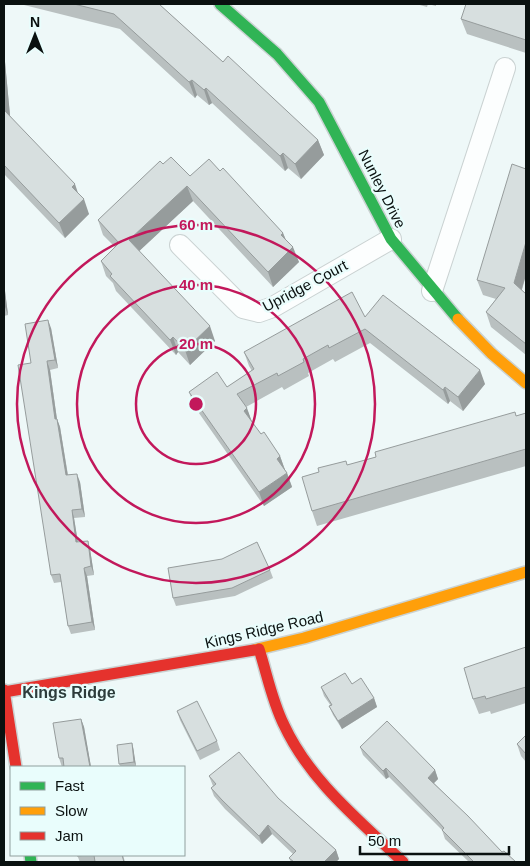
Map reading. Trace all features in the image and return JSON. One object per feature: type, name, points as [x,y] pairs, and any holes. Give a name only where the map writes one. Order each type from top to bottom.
[{"type":"street","name":"Nunley Drive","points":[[220,4],[277,54],[320,102],[391,239],[432,290],[491,353],[526,383]]},
{"type":"street","points":[[432,290],[505,68]]},
{"type":"street","name":"Upridge Court","points":[[180,245],[242,308],[259,312],[273,307],[391,239]]},
{"type":"street","name":"Kings Ridge Road","points":[[4,691],[259,649],[304,638],[526,572]]},
{"type":"street","points":[[259,649],[284,726],[310,767],[334,795],[402,862]]},
{"type":"street","points":[[4,691],[16,766]]},
{"type":"building","points":[[74,4],[159,4],[223,62],[228,56],[318,140],[295,164],[283,153],[280,156],[206,88],[204,90],[192,80],[189,82],[114,14]]},
{"type":"building","points":[[466,4],[526,4],[526,40],[461,19]]},
{"type":"building","points":[[4,95],[5,111],[75,184],[72,187],[84,199],[59,223],[4,165]]},
{"type":"building","points":[[171,157],[190,176],[209,159],[220,171],[223,168],[283,233],[281,235],[293,247],[268,272],[187,186],[129,240],[210,326],[185,350],[173,337],[170,340],[110,276],[112,274],[101,261],[119,243],[98,220],[160,161],[163,164]]},
{"type":"building","points":[[512,164],[526,169],[526,242],[514,283],[526,294],[526,344],[486,312],[505,288],[477,280]]},
{"type":"building","points":[[352,292],[365,317],[383,295],[480,370],[458,397],[445,387],[443,390],[365,329],[329,348],[328,345],[303,359],[304,362],[278,376],[277,373],[237,394],[247,408],[244,411],[261,434],[264,432],[280,456],[277,459],[287,473],[259,492],[189,392],[217,372],[227,387],[254,369],[244,352]]},
{"type":"building","points":[[48,320],[55,360],[47,361],[55,419],[57,419],[66,475],[77,474],[82,509],[72,510],[76,542],[88,541],[91,566],[84,568],[92,622],[68,626],[60,574],[51,575],[18,365],[31,363],[25,324]]},
{"type":"building","points":[[515,412],[516,416],[526,413],[526,449],[312,511],[302,477],[319,472],[318,468],[346,461],[347,465],[376,457],[375,452]]},
{"type":"building","points":[[257,542],[270,570],[232,588],[173,598],[168,568],[222,559]]},
{"type":"building","points":[[526,647],[526,687],[486,699],[485,696],[473,699],[464,668]]},
{"type":"building","points":[[345,673],[352,684],[361,678],[374,698],[338,721],[329,706],[332,705],[321,687]]},
{"type":"building","points":[[197,701],[217,741],[197,751],[177,711]]},
{"type":"building","points":[[81,719],[90,766],[64,766],[63,758],[59,758],[53,723]]},
{"type":"building","points":[[387,721],[435,770],[428,778],[502,852],[504,851],[516,862],[474,862],[442,830],[444,828],[435,818],[386,768],[383,771],[360,747]]},
{"type":"building","points":[[526,735],[526,754],[517,744]]},
{"type":"building","points":[[132,743],[134,762],[119,764],[117,745]]},
{"type":"building","points":[[239,752],[278,798],[336,850],[324,862],[294,862],[289,858],[296,851],[268,825],[259,836],[211,788],[216,784],[209,776]]},
{"type":"building","points":[[94,856],[122,856],[124,862],[95,862]]},
{"type":"traffic: fast","points":[[220,4],[277,54],[319,102],[391,239],[458,319]]},
{"type":"traffic: fast","points":[[30,856],[31,862]]},
{"type":"traffic: slow","points":[[458,319],[491,353],[526,383]]},
{"type":"traffic: slow","points":[[254,650],[304,638],[526,572]]},
{"type":"traffic: jam","points":[[259,649],[280,716],[307,764],[337,799],[403,862]]},
{"type":"traffic: jam","points":[[4,692],[254,650]]},
{"type":"traffic: jam","points":[[4,690],[16,766]]},
{"type":"district","name":"Kings Ridge","points":[[69,692]]}]
